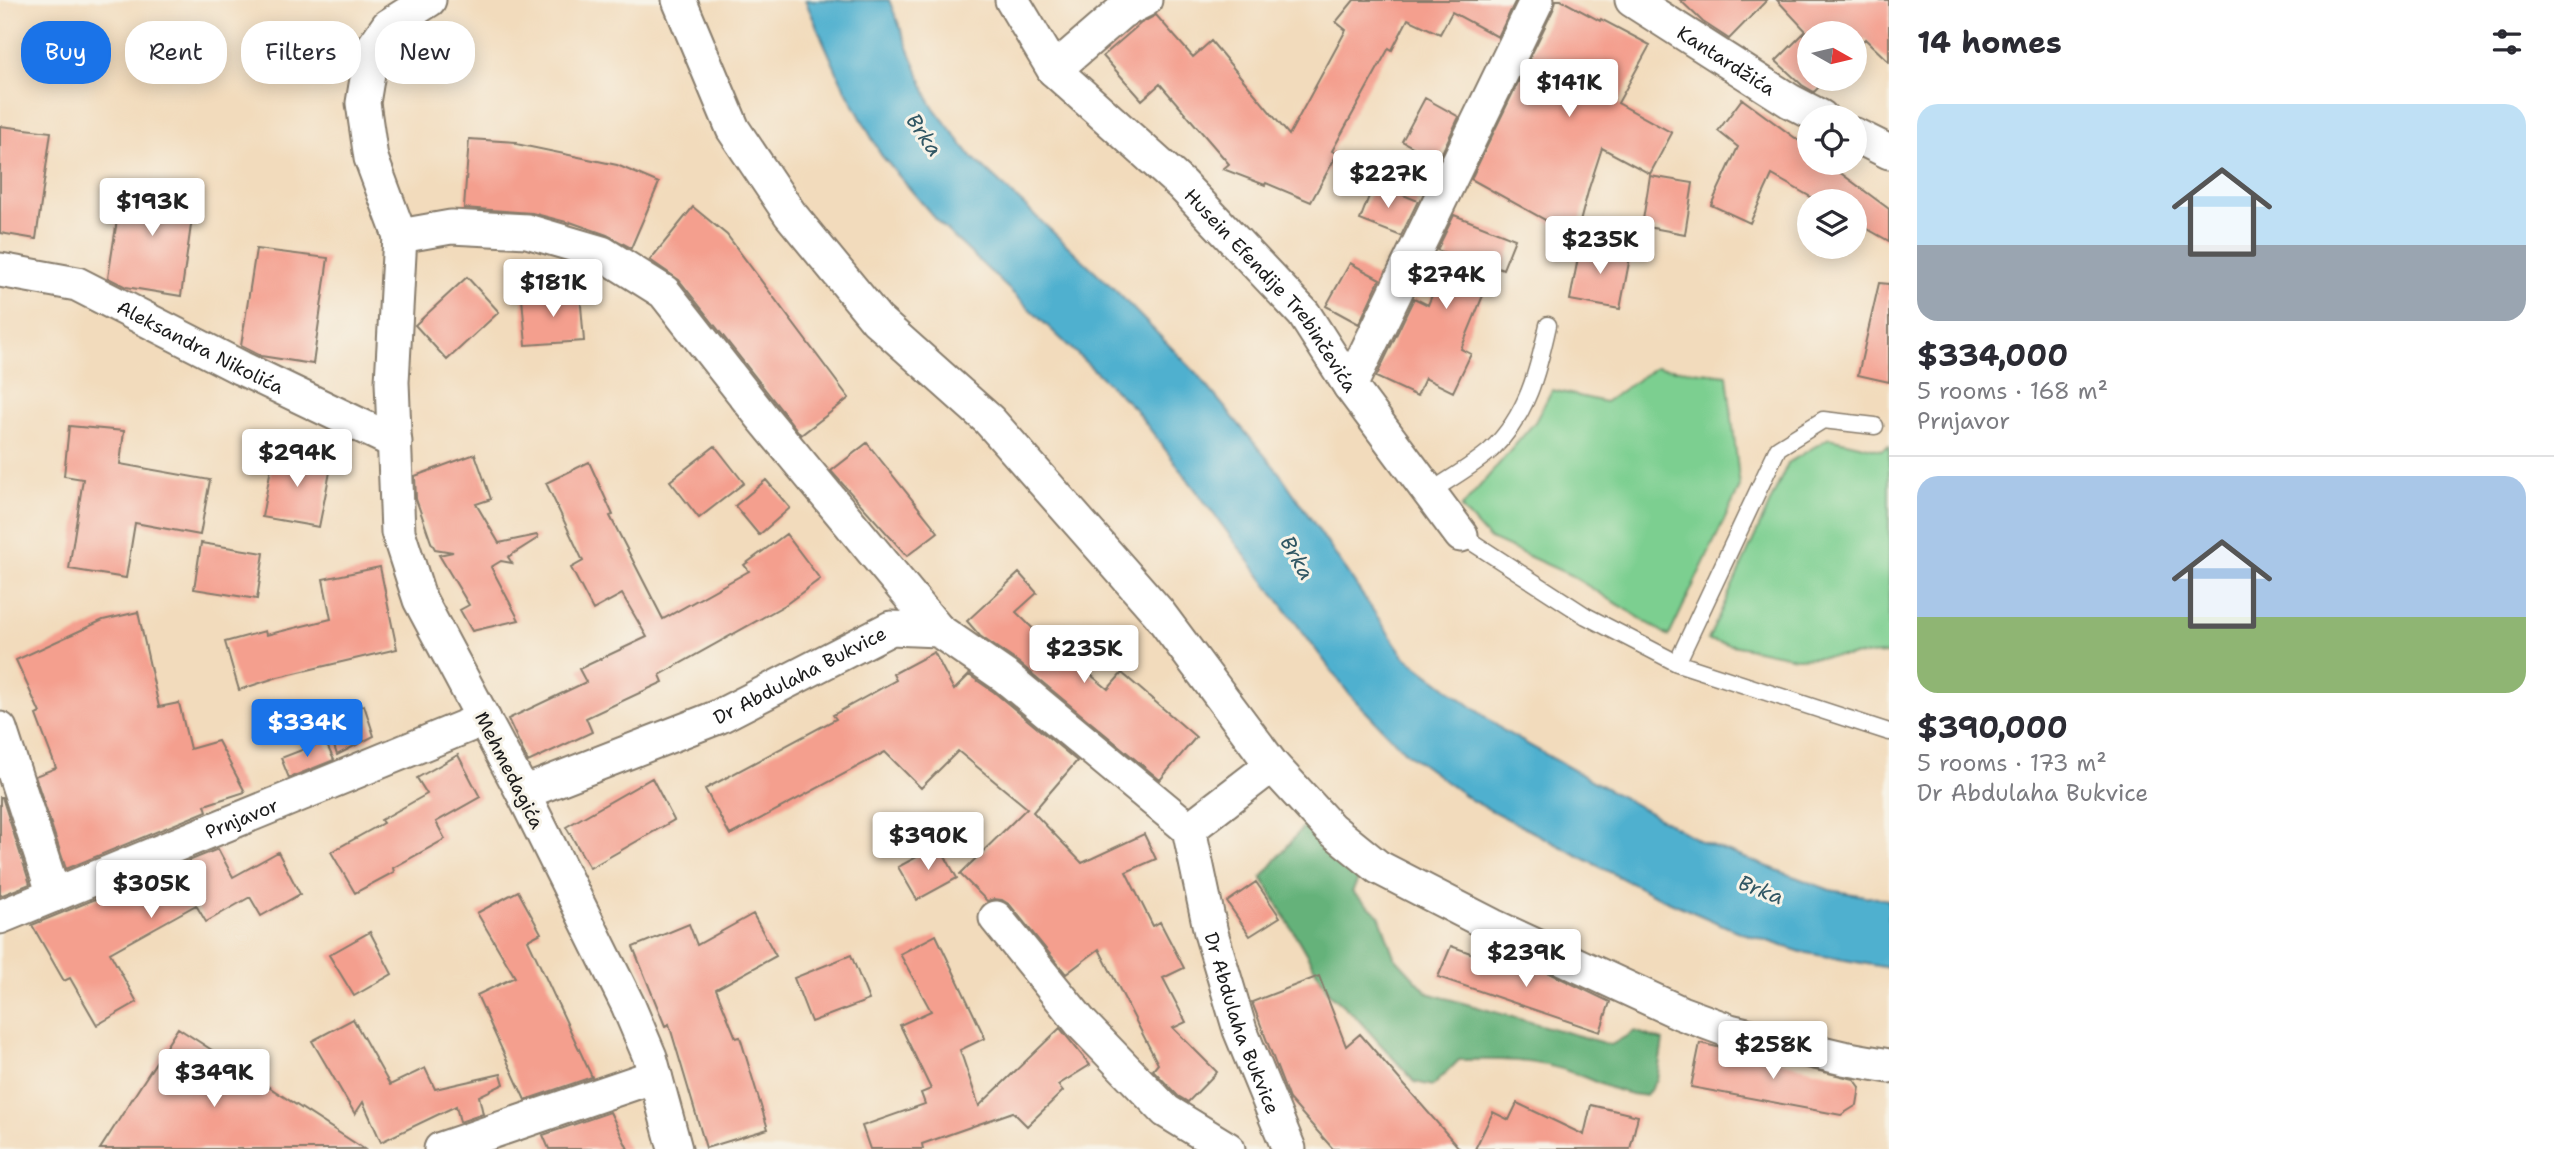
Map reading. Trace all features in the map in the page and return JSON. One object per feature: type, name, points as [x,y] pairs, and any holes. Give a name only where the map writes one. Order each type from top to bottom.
[{"type":"street","points":[[429,0],[388,26],[372,49],[363,103],[371,158],[400,236],[451,227],[527,232],[602,253],[664,292],[762,417],[938,630],[1006,677],[1189,829],[1272,765]]},
{"type":"street","points":[[679,0],[733,129],[790,214],[877,320],[989,420],[1158,612],[1272,765],[1331,828],[1378,867],[1493,926],[1681,1013],[1730,1031],[1889,1066]]},
{"type":"street","name":"Husein Efendije Trebinčevića","points":[[1012,0],[1054,70],[1181,184],[1304,314],[1350,386],[1461,535]]},
{"type":"street","points":[[1054,70],[1121,12],[1145,0]]},
{"type":"street","points":[[1350,386],[1537,0]]},
{"type":"street","name":"Kantardžića","points":[[1632,0],[1798,105]]},
{"type":"street","points":[[1867,140],[1888,150]]},
{"type":"street","name":"Mehmedagića","points":[[400,236],[392,382],[398,532],[420,600],[523,793],[628,1005],[655,1076],[675,1149]]},
{"type":"street","name":"Aleksandra Nikolića","points":[[0,270],[78,284],[241,368],[395,442]]},
{"type":"street","name":"Dr Abdulaha Bukvice","points":[[523,793],[718,717],[891,628],[938,630]]},
{"type":"street","name":"Prnjavor","points":[[0,917],[484,719]]},
{"type":"street","points":[[0,729],[54,894]]},
{"type":"street","name":"Dr Abdulaha Bukvice","points":[[1189,829],[1212,933],[1240,1030],[1289,1149]]},
{"type":"street","points":[[996,918],[1081,1023],[1166,1111],[1228,1149]]},
{"type":"street","points":[[441,1149],[655,1076]]},
{"type":"lane","points":[[1429,493],[1490,450],[1520,416],[1537,374],[1548,325]]},
{"type":"lane","points":[[1677,663],[1778,448],[1823,420],[1875,426]]},
{"type":"lane","points":[[1461,535],[1586,616],[1677,663],[1889,732]]},
{"type":"green space","points":[[1656,367],[1727,375],[1740,487],[1669,636],[1570,575],[1488,538],[1461,508],[1535,422],[1552,390],[1605,402]]},
{"type":"green space","points":[[1829,438],[1881,450],[1889,446],[1889,654],[1796,658],[1708,640],[1788,463]]},
{"type":"green space","points":[[1308,821],[1362,872],[1352,892],[1379,915],[1394,956],[1428,993],[1611,1045],[1635,1031],[1663,1041],[1657,1080],[1646,1096],[1616,1090],[1559,1068],[1502,1060],[1459,1060],[1433,1086],[1415,1082],[1355,1016],[1329,993],[1262,877]]},
{"type":"water","name":"Brka","points":[[805,0],[889,0],[931,104],[971,156],[1114,289],[1197,374],[1281,475],[1404,656],[1504,731],[1702,842],[1830,890],[1889,900],[1889,968],[1801,952],[1734,930],[1652,894],[1471,800],[1404,751],[1350,695],[1134,408],[939,223],[881,155],[841,81]]},
{"type":"building","points":[[1354,0],[1516,0],[1498,37],[1452,12],[1440,34],[1408,19],[1332,151],[1337,154],[1311,202],[1223,169],[1229,164],[1160,84],[1142,100],[1103,56],[1141,23],[1156,15],[1193,57],[1211,41],[1289,135],[1346,30],[1336,22]]},
{"type":"building","points":[[1556,0],[1561,0],[1600,21],[1601,19],[1650,45],[1618,103],[1672,133],[1650,174],[1602,148],[1576,237],[1471,179]]},
{"type":"building","points":[[1680,0],[1767,0],[1729,39],[1703,22]]},
{"type":"building","points":[[1777,0],[1889,0],[1889,62],[1867,41],[1867,21],[1797,21]]},
{"type":"building","points":[[1797,40],[1797,80],[1776,61]]},
{"type":"building","points":[[1425,98],[1459,117],[1438,161],[1402,141]]},
{"type":"building","points":[[1742,99],[1797,139],[1797,175],[1843,175],[1862,189],[1797,189],[1772,175],[1750,223],[1711,205],[1738,147],[1718,131]]},
{"type":"building","points":[[0,126],[51,132],[36,239],[0,233]]},
{"type":"building","points":[[469,139],[516,142],[617,165],[659,183],[631,248],[607,235],[570,222],[532,213],[464,208]]},
{"type":"building","points":[[1650,176],[1693,183],[1685,234],[1642,226]]},
{"type":"building","points":[[123,181],[196,190],[181,296],[126,287],[108,278]]},
{"type":"building","points":[[1374,183],[1418,201],[1401,236],[1360,220]]},
{"type":"building","points":[[1867,193],[1889,209],[1889,241],[1867,229]]},
{"type":"building","points":[[693,207],[727,235],[849,398],[801,435],[679,280],[650,260]]},
{"type":"building","points":[[1454,215],[1515,239],[1503,269],[1495,266],[1461,349],[1471,354],[1453,392],[1425,378],[1417,396],[1376,377],[1414,298],[1428,305],[1449,254],[1437,250]]},
{"type":"building","points":[[1581,242],[1631,252],[1620,309],[1570,300]]},
{"type":"building","points":[[256,249],[328,258],[313,364],[261,356],[241,346]]},
{"type":"building","points":[[1350,263],[1380,279],[1359,324],[1326,306]]},
{"type":"building","points":[[467,277],[499,312],[447,360],[415,325]]},
{"type":"building","points":[[1879,283],[1889,284],[1889,382],[1858,375]]},
{"type":"building","points":[[580,294],[584,341],[526,345],[522,298]]},
{"type":"building","points":[[69,426],[124,431],[120,464],[210,480],[200,535],[135,523],[126,578],[69,569],[83,479],[64,476]]},
{"type":"building","points":[[867,443],[938,532],[907,556],[831,471]]},
{"type":"building","points":[[715,446],[744,483],[699,518],[670,481]]},
{"type":"building","points":[[274,451],[332,462],[319,527],[262,517]]},
{"type":"building","points":[[475,454],[491,499],[476,504],[499,543],[537,535],[538,538],[508,557],[512,563],[501,561],[491,567],[519,620],[472,631],[460,610],[469,605],[439,555],[453,552],[435,549],[431,542],[416,499],[415,476]]},
{"type":"building","points":[[589,462],[613,515],[610,516],[663,619],[749,571],[744,565],[786,534],[820,579],[785,605],[660,675],[663,682],[586,718],[592,732],[528,762],[508,719],[586,682],[579,669],[647,637],[622,594],[593,610],[571,568],[583,561],[546,483]]},
{"type":"building","points":[[766,480],[790,508],[759,535],[735,506]]},
{"type":"building","points":[[201,543],[264,553],[257,599],[194,589]]},
{"type":"building","points":[[380,567],[397,649],[278,677],[239,690],[225,642],[265,631],[266,635],[331,619],[323,579]]},
{"type":"building","points":[[1019,573],[1037,593],[1016,612],[1060,655],[1063,652],[1108,689],[1122,673],[1196,737],[1160,780],[1018,662],[980,636],[967,621]]},
{"type":"building","points":[[138,612],[159,707],[179,703],[190,749],[218,741],[245,792],[205,805],[207,811],[66,869],[35,776],[56,768],[36,715],[40,713],[16,660],[103,620]]},
{"type":"building","points":[[934,652],[954,690],[969,675],[994,692],[1077,761],[1033,812],[1082,863],[1144,834],[1156,859],[1126,872],[1153,926],[1160,922],[1184,968],[1163,978],[1186,1022],[1173,1028],[1217,1072],[1188,1102],[1178,1096],[1153,1070],[1158,1064],[1099,949],[1066,974],[1010,905],[1002,900],[987,901],[960,874],[1027,808],[958,751],[921,788],[885,752],[730,835],[705,789],[836,719],[833,715],[896,680],[893,674]]},
{"type":"building","points":[[364,705],[374,736],[337,755],[325,718]]},
{"type":"building","points":[[325,741],[334,760],[289,778],[281,758]]},
{"type":"building","points":[[458,755],[480,797],[436,822],[445,839],[355,893],[331,852],[427,794],[417,778]]},
{"type":"building","points":[[652,778],[674,820],[590,868],[566,827]]},
{"type":"building","points":[[0,797],[30,884],[0,896]]},
{"type":"building","points":[[939,845],[957,878],[917,900],[898,867]]},
{"type":"building","points":[[218,849],[233,877],[278,852],[300,894],[261,916],[250,897],[206,922],[196,905],[110,953],[137,1002],[97,1025],[70,978],[64,981],[32,925]]},
{"type":"building","points":[[1256,882],[1280,917],[1250,936],[1227,902]]},
{"type":"building","points":[[518,891],[541,933],[528,940],[592,1077],[525,1100],[477,995],[515,977],[477,913]]},
{"type":"building","points":[[753,914],[776,956],[716,989],[736,1038],[740,1037],[768,1129],[706,1148],[669,1024],[665,1026],[633,947],[689,924],[697,945]]},
{"type":"building","points":[[370,932],[392,974],[354,996],[329,955]]},
{"type":"building","points":[[936,935],[985,1038],[960,1050],[979,1106],[1060,1028],[1090,1065],[1058,1085],[1063,1091],[1027,1126],[1013,1112],[922,1144],[923,1149],[870,1149],[862,1126],[925,1104],[921,1093],[931,1089],[900,1025],[931,1011],[900,954]]},
{"type":"building","points":[[1451,946],[1534,976],[1537,967],[1610,1002],[1600,1032],[1438,977]]},
{"type":"building","points":[[851,955],[869,1000],[811,1022],[794,978]]},
{"type":"building","points":[[1319,976],[1346,1046],[1360,1034],[1460,1149],[1333,1149],[1289,1099],[1252,1002]]},
{"type":"building","points":[[353,1019],[390,1085],[425,1068],[435,1089],[501,1074],[504,1084],[479,1096],[483,1114],[460,1122],[456,1106],[381,1142],[363,1102],[355,1114],[312,1041]]},
{"type":"building","points":[[178,1028],[364,1149],[100,1149]]},
{"type":"building","points":[[1700,1043],[1854,1079],[1860,1087],[1857,1105],[1841,1115],[1691,1087]]},
{"type":"building","points":[[1517,1103],[1584,1135],[1591,1105],[1638,1116],[1630,1149],[1475,1149],[1493,1112],[1509,1120]]},
{"type":"building","points":[[610,1112],[628,1149],[549,1149],[543,1135]]}]
